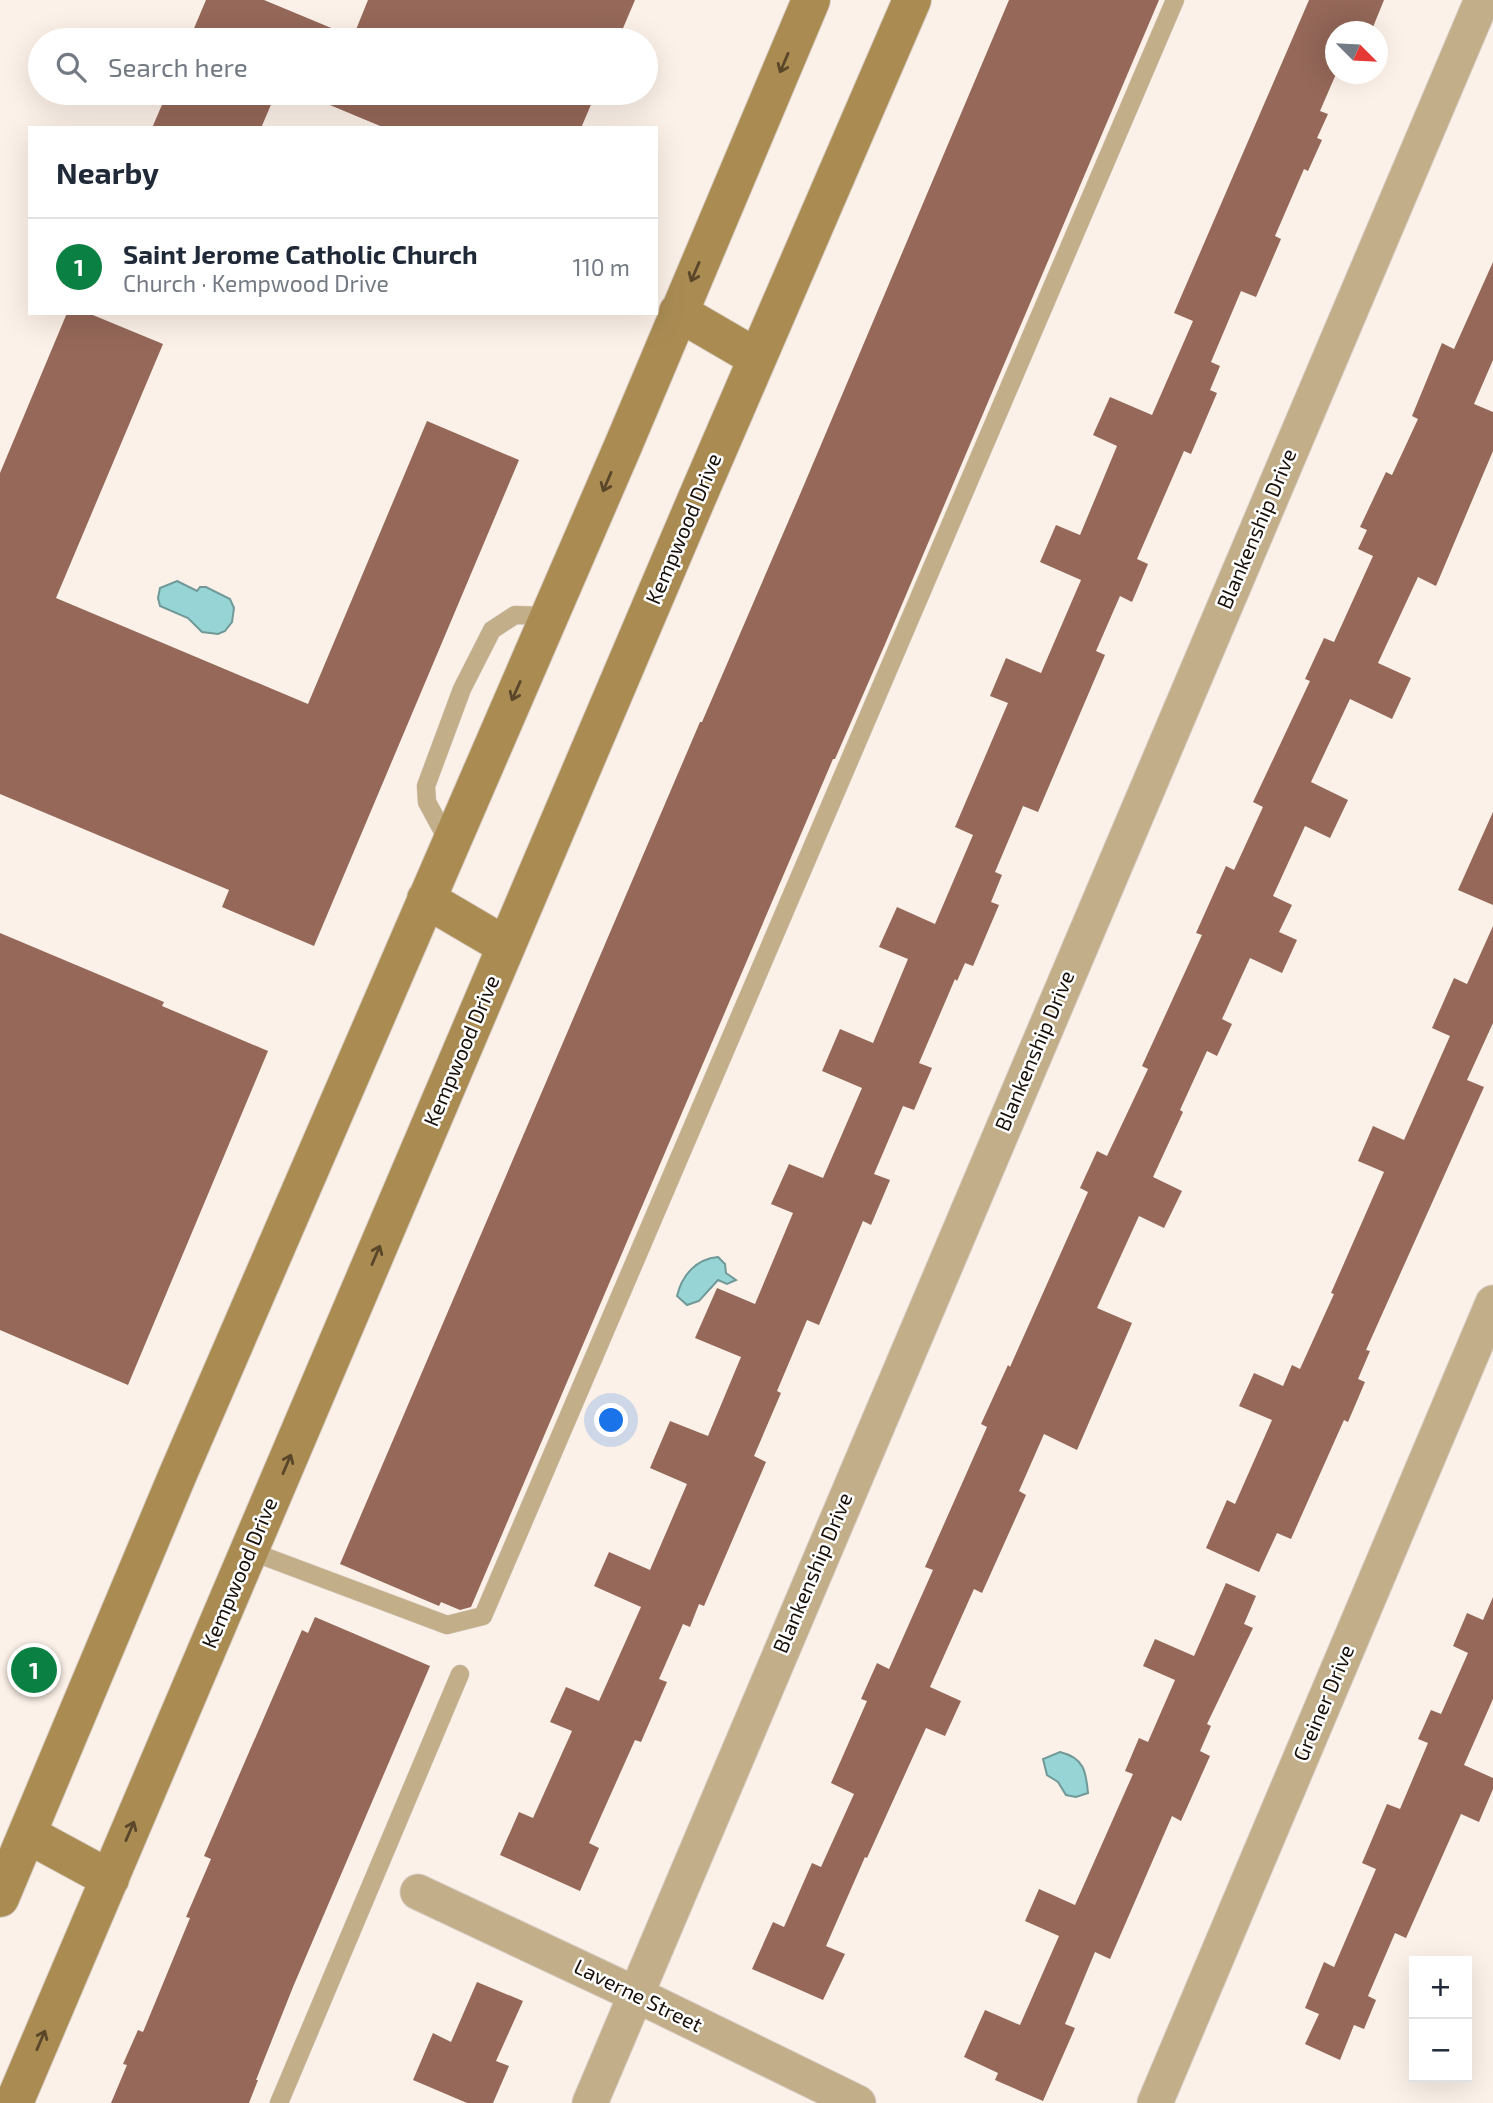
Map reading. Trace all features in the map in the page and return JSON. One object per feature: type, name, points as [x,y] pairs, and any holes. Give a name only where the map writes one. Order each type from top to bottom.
[{"type":"main road","points":[[0,1898],[189,1449],[549,616],[811,0]]},
{"type":"main road","name":"Kempwood Drive","points":[[14,2103],[912,0]]},
{"type":"main road","points":[[678,312],[757,358]]},
{"type":"main road","points":[[426,899],[506,946]]},
{"type":"main road","points":[[27,1834],[110,1879]]},
{"type":"street","name":"Blankenship Drive","points":[[590,2103],[1482,0]]},
{"type":"street","name":"Greiner Drive","points":[[1155,2103],[1493,1303]]},
{"type":"street","name":"Laverne Street","points":[[418,1892],[858,2103]]},
{"type":"lane","points":[[250,1551],[447,1625],[483,1616],[1175,0]]},
{"type":"lane","points":[[450,844],[427,802],[426,786],[462,689],[492,630],[515,615],[549,616]]},
{"type":"lane","points":[[279,2103],[460,1674]]},
{"type":"water","points":[[177,581],[197,591],[200,587],[206,587],[230,599],[234,608],[232,622],[225,631],[218,634],[202,632],[188,618],[160,606],[160,588]]},
{"type":"water","points":[[718,1257],[725,1264],[726,1273],[736,1280],[727,1284],[718,1280],[699,1301],[687,1305],[677,1296],[682,1281],[691,1269],[703,1261]]},
{"type":"water","points":[[1060,1752],[1074,1758],[1082,1766],[1088,1793],[1076,1797],[1066,1795],[1058,1782],[1047,1775],[1043,1759]]},
{"type":"building","points":[[206,0],[264,0],[331,28],[194,28]]},
{"type":"building","points":[[368,0],[635,0],[623,28],[357,28]]},
{"type":"building","points":[[1009,0],[1159,0],[471,1607],[460,1610],[441,1602],[439,1606],[340,1564],[801,492]]},
{"type":"building","points":[[1309,0],[1384,0],[1375,21],[1325,21],[1325,84],[1332,84],[1320,111],[1328,114],[1317,138],[1322,140],[1308,171],[1304,169],[1275,236],[1281,239],[1256,297],[1241,291],[1211,362],[1220,366],[1210,390],[1217,393],[1191,454],[1184,451],[1137,559],[1148,564],[1132,602],[1120,596],[1096,651],[1105,655],[1038,812],[1023,806],[995,872],[1002,875],[991,902],[999,905],[973,966],[965,963],[957,981],[955,979],[919,1063],[932,1068],[914,1110],[903,1106],[874,1174],[890,1180],[871,1225],[863,1221],[819,1325],[807,1320],[777,1391],[781,1393],[754,1456],[766,1462],[704,1606],[699,1604],[690,1627],[683,1624],[659,1679],[667,1682],[641,1742],[635,1740],[589,1843],[599,1848],[580,1891],[500,1855],[519,1812],[533,1818],[572,1731],[550,1722],[566,1687],[599,1701],[641,1607],[594,1586],[609,1552],[650,1570],[687,1484],[650,1468],[670,1421],[708,1436],[741,1357],[695,1338],[717,1288],[755,1304],[793,1213],[771,1204],[789,1164],[823,1178],[862,1088],[822,1071],[840,1029],[873,1043],[908,959],[879,947],[897,907],[935,924],[973,835],[955,827],[1008,703],[990,696],[1006,658],[1041,673],[1081,580],[1040,562],[1056,525],[1080,535],[1117,446],[1093,435],[1110,397],[1152,415],[1193,321],[1174,313]]},
{"type":"building","points":[[162,105],[271,105],[262,126],[153,126]]},
{"type":"building","points":[[330,105],[591,105],[582,126],[380,126]]},
{"type":"building","points":[[1493,262],[1493,360],[1474,404],[1493,412],[1493,451],[1436,586],[1418,577],[1378,663],[1411,678],[1392,719],[1350,699],[1311,782],[1348,800],[1330,838],[1305,826],[1273,896],[1292,905],[1279,932],[1297,940],[1282,973],[1250,958],[1222,1019],[1232,1024],[1217,1056],[1207,1051],[1180,1110],[1183,1112],[1153,1177],[1182,1191],[1164,1228],[1139,1216],[1097,1308],[1132,1323],[1077,1450],[1044,1434],[1019,1491],[1026,1495],[982,1593],[974,1589],[930,1687],[961,1701],[945,1736],[926,1728],[867,1858],[865,1857],[826,1946],[845,1954],[823,2000],[752,1969],[773,1922],[784,1927],[812,1863],[821,1867],[854,1794],[831,1783],[867,1701],[861,1699],[877,1663],[889,1669],[933,1570],[925,1567],[987,1427],[981,1424],[1008,1365],[1010,1367],[1088,1192],[1080,1188],[1097,1151],[1107,1156],[1148,1069],[1142,1066],[1202,935],[1196,933],[1226,866],[1234,870],[1263,807],[1253,802],[1310,681],[1305,679],[1324,638],[1334,642],[1373,556],[1358,549],[1367,530],[1360,527],[1386,472],[1392,475],[1418,419],[1412,416],[1442,343],[1454,349]]},
{"type":"building","points":[[66,315],[93,315],[163,344],[56,598],[308,704],[427,421],[519,460],[314,946],[222,907],[229,890],[0,794],[0,473]]},
{"type":"building","points":[[1493,812],[1493,905],[1458,890]]},
{"type":"building","points":[[1493,926],[1493,1023],[1467,1080],[1484,1087],[1366,1350],[1370,1351],[1358,1379],[1365,1382],[1348,1422],[1344,1420],[1291,1539],[1277,1533],[1259,1572],[1206,1548],[1227,1500],[1235,1504],[1272,1420],[1239,1406],[1254,1373],[1283,1386],[1292,1365],[1300,1369],[1384,1172],[1358,1161],[1373,1126],[1404,1140],[1450,1036],[1432,1028],[1454,978],[1467,984]]},
{"type":"building","points":[[0,933],[164,1002],[162,1006],[268,1051],[128,1385],[0,1330]]},
{"type":"building","points":[[1226,1583],[1256,1596],[1244,1624],[1253,1628],[1207,1724],[1211,1726],[1200,1751],[1210,1756],[1181,1821],[1172,1816],[1110,1959],[1095,1952],[1065,2024],[1075,2028],[1043,2101],[995,2080],[998,2073],[964,2057],[985,2010],[1020,2025],[1059,1936],[1025,1921],[1039,1889],[1075,1905],[1133,1774],[1125,1771],[1139,1738],[1148,1742],[1175,1680],[1143,1666],[1155,1639],[1194,1656]]},
{"type":"building","points":[[1493,1597],[1493,1699],[1464,1765],[1493,1778],[1493,1789],[1479,1822],[1461,1814],[1406,1938],[1395,1933],[1368,1996],[1376,2000],[1364,2029],[1354,2025],[1340,2060],[1305,2044],[1319,2014],[1305,2008],[1324,1962],[1334,1967],[1376,1869],[1362,1863],[1387,1804],[1400,1809],[1428,1743],[1418,1739],[1431,1710],[1441,1714],[1468,1653],[1453,1646],[1467,1613],[1483,1620]]},
{"type":"building","points":[[315,1617],[430,1666],[293,1987],[249,2103],[111,2103],[127,2065],[123,2064],[138,2030],[143,2032],[190,1918],[186,1917],[211,1859],[204,1856],[302,1630],[308,1633]]},
{"type":"building","points":[[477,1982],[523,2001],[496,2061],[509,2066],[493,2103],[467,2103],[413,2080],[433,2033],[451,2042]]},
{"type":"place","name":"Saint Jerome Catholic Church","points":[[34,1670]]}]
